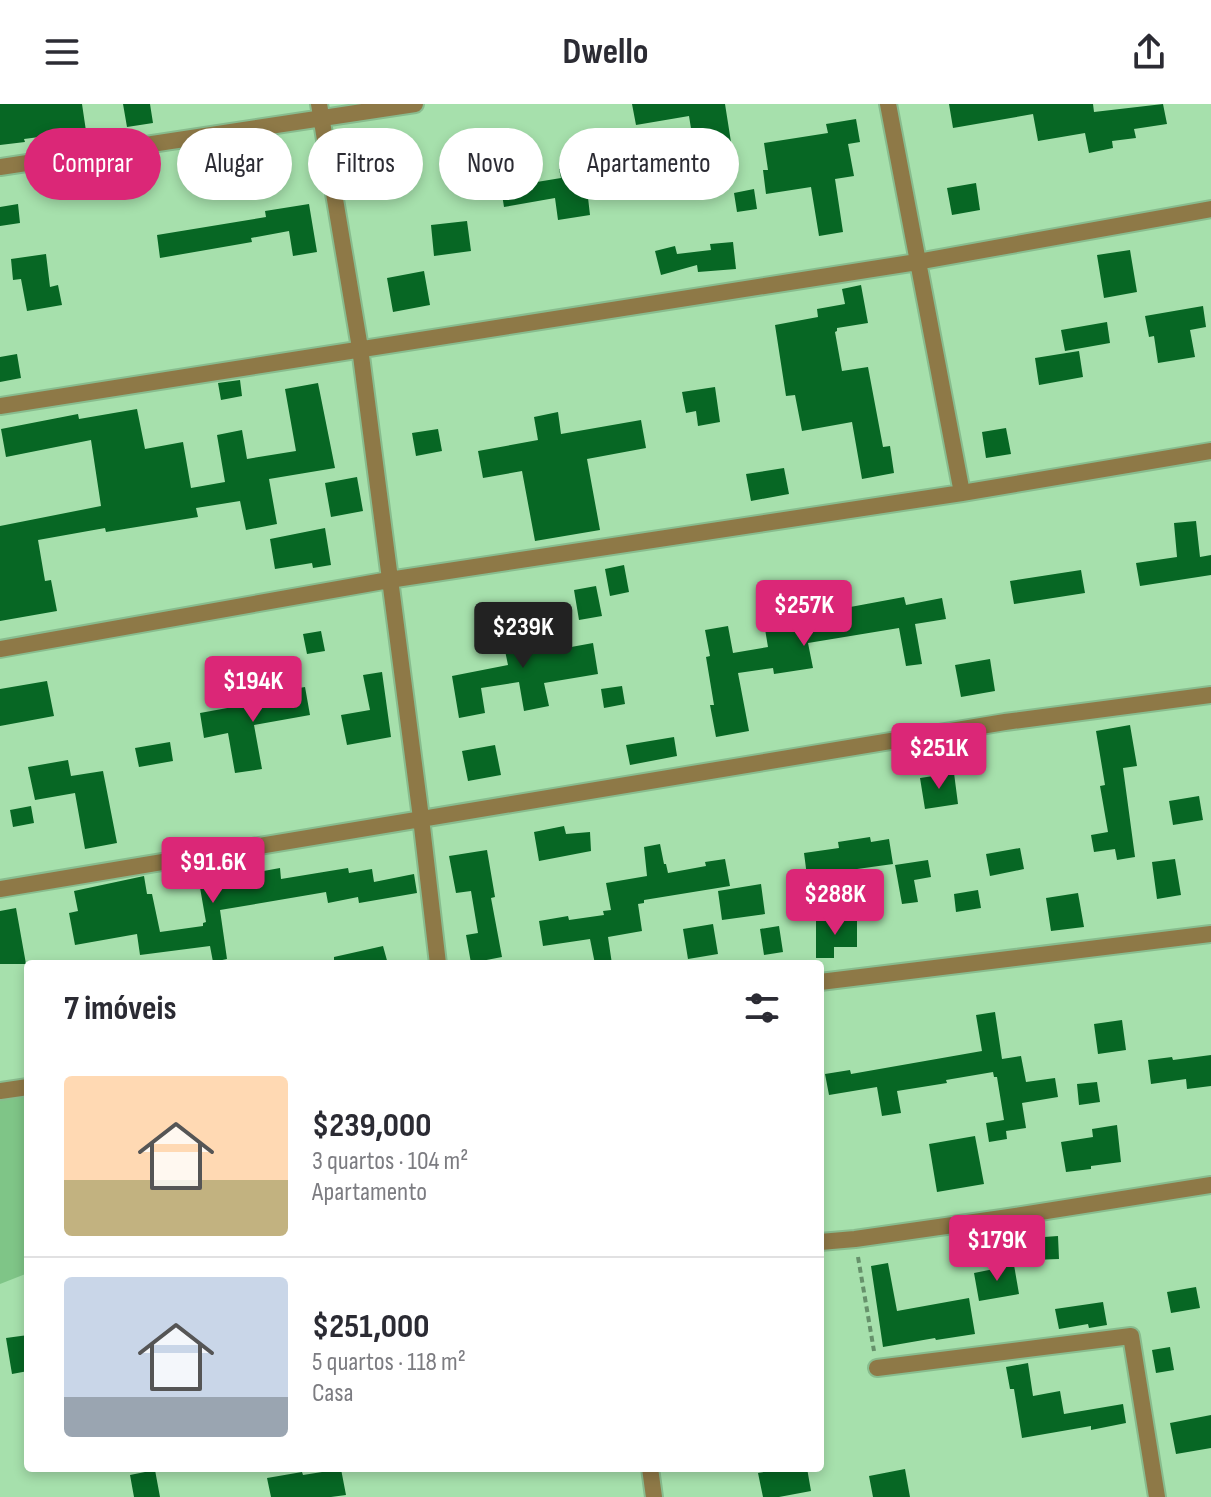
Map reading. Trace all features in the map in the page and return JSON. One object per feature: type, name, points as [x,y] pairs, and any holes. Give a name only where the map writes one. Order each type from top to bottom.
[{"type":"street","points":[[0,167],[320,111],[415,104]]},
{"type":"street","points":[[888,104],[962,493]]},
{"type":"street","points":[[320,111],[360,348],[438,960]]},
{"type":"street","points":[[0,406],[917,262],[1211,209]]},
{"type":"street","points":[[0,649],[389,580],[962,493],[1211,451]]},
{"type":"street","points":[[0,889],[1005,722],[1211,695]]},
{"type":"street","points":[[824,982],[1211,934]]},
{"type":"street","points":[[0,1091],[24,1088]]},
{"type":"street","points":[[824,1242],[1211,1185]]},
{"type":"street","points":[[877,1368],[1131,1336],[1157,1497]]},
{"type":"street","points":[[651,1472],[654,1497]]},
{"type":"path","points":[[855,1239],[877,1368]]},
{"type":"green space","points":[[24,1096],[24,1275],[0,1284],[0,1100]]},
{"type":"building","points":[[0,104],[82,104],[86,128],[24,128],[24,142],[0,145]]},
{"type":"building","points":[[123,104],[150,104],[153,123],[127,127]]},
{"type":"building","points":[[632,104],[725,104],[729,128],[691,128],[689,116],[636,125]]},
{"type":"building","points":[[949,104],[1093,104],[1094,112],[1163,104],[1167,124],[1134,129],[1136,138],[1112,141],[1113,148],[1089,153],[1085,133],[1038,141],[1033,114],[953,128]]},
{"type":"building","points":[[856,119],[860,142],[848,144],[854,176],[835,179],[843,232],[819,236],[811,187],[766,194],[763,170],[768,170],[764,143],[828,133],[826,124]]},
{"type":"building","points":[[559,178],[559,200],[588,200],[590,215],[558,220],[555,198],[504,207],[503,200],[543,200],[543,181]]},
{"type":"building","points":[[976,183],[980,210],[952,215],[947,188]]},
{"type":"building","points":[[754,189],[757,209],[737,212],[735,200],[739,200],[739,192]]},
{"type":"building","points":[[18,204],[20,223],[0,226],[0,207]]},
{"type":"building","points":[[309,204],[317,252],[293,256],[289,231],[251,238],[252,242],[160,258],[157,235],[266,217],[265,211]]},
{"type":"building","points":[[467,221],[471,251],[434,256],[431,225]]},
{"type":"building","points":[[733,242],[736,269],[698,272],[697,265],[661,275],[655,251],[675,246],[677,254],[711,250],[710,244]]},
{"type":"building","points":[[1130,250],[1137,292],[1104,298],[1097,255]]},
{"type":"building","points":[[46,254],[50,287],[58,285],[62,305],[27,311],[21,279],[13,280],[11,259]]},
{"type":"building","points":[[424,271],[430,305],[393,312],[387,278]]},
{"type":"building","points":[[861,285],[868,323],[837,328],[835,332],[842,371],[868,367],[883,447],[890,446],[894,473],[862,479],[852,422],[802,431],[795,395],[786,396],[775,325],[818,317],[817,309],[845,304],[842,289]]},
{"type":"building","points":[[1203,306],[1206,327],[1190,330],[1195,357],[1158,363],[1154,336],[1149,337],[1145,316]]},
{"type":"building","points":[[1107,322],[1110,343],[1065,351],[1061,330]]},
{"type":"building","points":[[1079,351],[1083,377],[1039,385],[1035,358]]},
{"type":"building","points":[[17,354],[21,378],[0,382],[0,357]]},
{"type":"building","points":[[240,380],[242,396],[221,400],[218,383]]},
{"type":"building","points":[[318,383],[335,468],[269,479],[277,524],[246,530],[240,501],[196,508],[198,517],[38,540],[45,581],[51,580],[57,611],[0,621],[0,526],[101,506],[91,440],[6,457],[1,429],[78,414],[79,419],[137,409],[145,449],[183,442],[191,488],[225,482],[217,435],[242,430],[247,459],[296,451],[285,389]]},
{"type":"building","points":[[715,387],[720,422],[698,426],[696,411],[686,413],[682,392]]},
{"type":"building","points":[[558,412],[561,434],[641,420],[646,448],[587,459],[600,530],[535,541],[522,471],[483,478],[478,451],[538,440],[534,417]]},
{"type":"building","points":[[1006,428],[1011,454],[986,458],[982,432]]},
{"type":"building","points":[[438,429],[442,451],[416,456],[412,433]]},
{"type":"building","points":[[784,468],[789,494],[751,501],[746,474]]},
{"type":"building","points":[[357,477],[363,511],[331,517],[325,483]]},
{"type":"building","points":[[1196,521],[1200,557],[1211,555],[1211,575],[1140,586],[1136,563],[1177,557],[1174,523]]},
{"type":"building","points":[[325,528],[331,565],[313,568],[312,563],[275,569],[270,539]]},
{"type":"building","points":[[624,565],[629,592],[610,596],[605,569]]},
{"type":"building","points":[[1081,570],[1085,593],[1014,604],[1010,581]]},
{"type":"building","points":[[596,586],[602,616],[579,620],[574,590]]},
{"type":"building","points":[[904,597],[906,605],[942,598],[946,619],[915,624],[922,664],[906,666],[899,628],[808,643],[813,668],[774,674],[773,668],[738,673],[749,731],[716,737],[710,705],[714,705],[705,630],[728,626],[733,653],[768,647],[763,617],[801,610],[802,616]]},
{"type":"building","points":[[527,617],[533,654],[593,643],[598,674],[544,683],[549,706],[524,711],[519,682],[481,688],[485,713],[459,718],[452,676],[508,665],[499,622]]},
{"type":"building","points":[[321,631],[325,651],[307,654],[303,634]]},
{"type":"building","points":[[990,659],[995,691],[961,697],[955,665]]},
{"type":"building","points":[[382,672],[391,737],[347,745],[341,715],[370,710],[363,675]]},
{"type":"building","points":[[47,681],[54,716],[0,726],[0,689]]},
{"type":"building","points":[[622,686],[625,704],[604,708],[601,689]]},
{"type":"building","points":[[305,687],[310,715],[254,725],[262,769],[235,773],[228,733],[204,738],[200,713],[265,701],[264,694]]},
{"type":"building","points":[[1130,725],[1137,766],[1123,768],[1135,857],[1117,860],[1115,849],[1094,852],[1091,835],[1108,832],[1100,786],[1105,785],[1096,731]]},
{"type":"building","points":[[674,737],[677,756],[630,765],[626,745]]},
{"type":"building","points":[[170,742],[173,761],[139,767],[135,748]]},
{"type":"building","points":[[495,745],[501,775],[468,781],[462,751]]},
{"type":"building","points":[[68,760],[71,776],[103,771],[117,843],[85,849],[75,793],[35,800],[28,767]]},
{"type":"building","points":[[954,773],[958,804],[925,809],[920,778]]},
{"type":"building","points":[[1199,796],[1203,820],[1173,825],[1169,801]]},
{"type":"building","points":[[31,806],[34,823],[13,827],[10,810]]},
{"type":"building","points":[[564,826],[566,834],[590,832],[591,851],[539,861],[534,832]]},
{"type":"building","points":[[870,837],[871,842],[889,839],[893,864],[807,876],[804,853],[839,848],[838,842]]},
{"type":"building","points":[[660,844],[668,873],[725,859],[730,886],[644,900],[644,903],[638,904],[642,931],[608,937],[611,960],[594,960],[590,939],[543,946],[539,921],[604,915],[603,911],[611,910],[606,883],[647,876],[644,847]]},
{"type":"building","points":[[1020,848],[1024,869],[990,876],[986,854]]},
{"type":"building","points":[[487,850],[495,897],[491,898],[502,957],[470,960],[466,935],[478,933],[471,891],[456,893],[449,856]]},
{"type":"building","points":[[1175,859],[1181,895],[1157,899],[1152,862]]},
{"type":"building","points":[[928,860],[931,877],[914,880],[918,902],[902,904],[895,865]]},
{"type":"building","points":[[280,868],[281,879],[348,868],[349,873],[372,869],[374,882],[414,874],[417,893],[359,903],[358,897],[328,903],[326,892],[220,910],[227,959],[222,960],[213,960],[210,946],[140,955],[137,934],[75,945],[69,913],[78,911],[74,891],[144,876],[147,894],[152,894],[160,932],[203,926],[206,922],[198,876],[219,873],[220,879]]},
{"type":"building","points":[[761,884],[765,914],[722,920],[718,891]]},
{"type":"building","points":[[978,890],[981,908],[956,912],[954,894]]},
{"type":"building","points":[[1078,893],[1084,927],[1051,931],[1046,898]]},
{"type":"building","points":[[16,908],[24,964],[0,964],[0,911]]},
{"type":"building","points":[[816,920],[857,921],[857,947],[834,947],[834,958],[816,958]]},
{"type":"building","points":[[713,924],[718,954],[688,959],[683,929]]},
{"type":"building","points":[[779,926],[783,952],[764,955],[760,929]]},
{"type":"building","points":[[383,946],[387,960],[334,960],[334,957]]},
{"type":"building","points":[[995,1012],[1002,1059],[1021,1056],[1026,1082],[1055,1078],[1058,1097],[1022,1103],[1026,1128],[1006,1131],[1007,1139],[989,1142],[986,1123],[1004,1120],[997,1077],[993,1072],[897,1091],[901,1113],[882,1116],[877,1087],[829,1095],[825,1074],[850,1070],[851,1074],[982,1051],[976,1015]]},
{"type":"building","points":[[1122,1020],[1126,1050],[1098,1054],[1094,1024]]},
{"type":"building","points":[[1211,1055],[1211,1086],[1187,1089],[1186,1079],[1151,1084],[1148,1060]]},
{"type":"building","points":[[1097,1082],[1100,1102],[1079,1105],[1077,1084]]},
{"type":"building","points":[[1117,1125],[1121,1162],[1066,1172],[1061,1142],[1093,1137],[1092,1129]]},
{"type":"building","points":[[975,1136],[984,1184],[937,1192],[929,1144]]},
{"type":"building","points":[[1058,1236],[1059,1259],[1031,1260],[1030,1238]]},
{"type":"building","points":[[888,1263],[897,1311],[969,1298],[975,1334],[883,1347],[871,1266]]},
{"type":"building","points":[[1014,1265],[1019,1294],[979,1301],[974,1273]]},
{"type":"building","points":[[1196,1287],[1200,1308],[1171,1313],[1167,1292]]},
{"type":"building","points":[[1103,1302],[1107,1325],[1089,1328],[1088,1324],[1059,1329],[1055,1309]]},
{"type":"building","points":[[24,1336],[24,1372],[12,1374],[6,1338]]},
{"type":"building","points":[[1170,1347],[1174,1370],[1156,1373],[1152,1350]]},
{"type":"building","points":[[1028,1363],[1033,1396],[1060,1391],[1064,1414],[1123,1404],[1126,1423],[1022,1438],[1014,1389],[1010,1389],[1006,1367]]},
{"type":"building","points":[[1211,1415],[1211,1448],[1176,1454],[1170,1423]]},
{"type":"building","points":[[905,1469],[910,1497],[873,1497],[869,1476]]},
{"type":"building","points":[[155,1472],[160,1497],[134,1497],[130,1475]]},
{"type":"building","points":[[302,1472],[303,1475],[342,1472],[346,1495],[271,1497],[267,1478]]},
{"type":"building","points":[[808,1472],[811,1491],[763,1497],[758,1473]]}]
